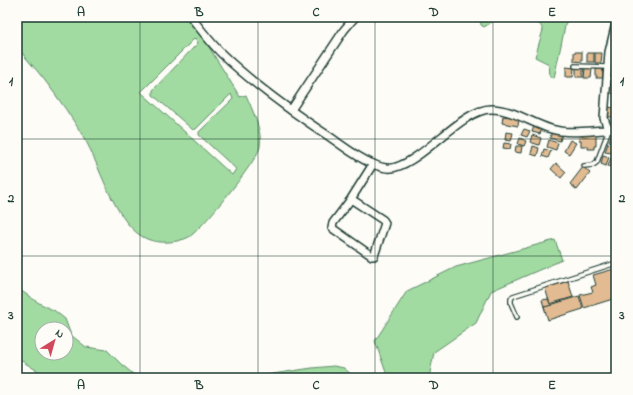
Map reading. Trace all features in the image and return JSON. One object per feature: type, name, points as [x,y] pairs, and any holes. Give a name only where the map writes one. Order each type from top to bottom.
[{"type":"street","points":[[191,17],[210,42],[234,65],[291,110],[361,158],[373,164],[390,168],[403,165],[469,117],[484,110],[491,109],[509,113],[551,129],[568,132],[613,129]]},
{"type":"street","points":[[291,110],[344,30],[355,17]]},
{"type":"street","points":[[613,129],[605,124],[604,118],[607,67],[616,23]]},
{"type":"street","points":[[351,199],[383,220],[385,223],[374,256],[332,228],[333,223],[351,199],[373,164]]},
{"type":"lane","points":[[575,66],[607,67]]},
{"type":"lane","points":[[584,166],[593,165],[597,162],[613,129]]},
{"type":"lane","points":[[517,317],[511,303],[513,296],[616,263]]},
{"type":"green space","points":[[17,17],[186,17],[207,44],[240,97],[246,95],[256,121],[261,141],[257,154],[240,180],[189,237],[174,242],[152,241],[136,233],[127,223],[111,197],[87,143],[77,126],[49,86],[18,47],[16,37]],"holes":[[[195,38],[198,43],[153,90],[153,95],[193,130],[196,129],[231,94],[233,99],[199,132],[199,135],[236,169],[232,175],[141,92]]]},
{"type":"green space","points":[[480,17],[500,17],[484,27],[481,25]]},
{"type":"green space","points":[[515,17],[567,17],[554,78],[550,76],[549,64],[535,57],[543,30],[540,24],[524,21]]},
{"type":"green space","points":[[555,240],[562,260],[491,291],[476,323],[434,352],[429,378],[388,378],[375,341],[407,291],[456,267]]},
{"type":"green space","points":[[17,288],[39,303],[55,311],[66,321],[34,321],[34,361],[74,361],[74,337],[86,347],[107,350],[138,378],[49,378],[17,358]]},
{"type":"green space","points":[[334,366],[344,368],[355,378],[261,378],[266,375]]},
{"type":"building","points":[[574,52],[582,52],[582,62],[574,61]]},
{"type":"building","points":[[587,53],[594,53],[594,62],[587,62]]},
{"type":"building","points":[[595,53],[602,53],[601,63],[595,63]]},
{"type":"building","points":[[613,54],[616,54],[616,76],[611,76]]},
{"type":"building","points":[[566,67],[574,68],[573,77],[566,77]]},
{"type":"building","points":[[576,68],[583,68],[583,77],[576,77]]},
{"type":"building","points":[[585,68],[592,69],[591,78],[584,78]]},
{"type":"building","points":[[596,69],[603,69],[603,78],[596,78]]},
{"type":"building","points":[[611,85],[616,85],[616,94],[610,93]]},
{"type":"building","points":[[607,107],[616,108],[616,117],[606,117]]},
{"type":"building","points":[[503,116],[519,118],[518,126],[502,123]]},
{"type":"building","points":[[534,126],[542,128],[540,134],[532,132]]},
{"type":"building","points":[[524,129],[530,131],[527,137],[521,135]]},
{"type":"building","points":[[552,131],[562,134],[560,141],[550,138]]},
{"type":"building","points":[[506,132],[513,133],[511,141],[505,140]]},
{"type":"building","points":[[612,133],[616,134],[614,143],[609,141]]},
{"type":"building","points":[[578,134],[596,134],[596,146],[594,146],[594,149],[588,149],[588,146],[581,146],[581,141],[579,141]]},
{"type":"building","points":[[532,135],[541,138],[539,145],[530,142]]},
{"type":"building","points":[[520,138],[526,141],[524,146],[518,144]]},
{"type":"building","points":[[549,140],[558,143],[556,150],[547,147]]},
{"type":"building","points":[[570,140],[576,143],[569,154],[564,151]]},
{"type":"building","points":[[504,143],[511,144],[510,149],[503,148]]},
{"type":"building","points":[[608,143],[614,145],[611,153],[605,152]]},
{"type":"building","points":[[516,146],[522,146],[521,153],[515,152]]},
{"type":"building","points":[[533,146],[539,148],[537,156],[531,154]]},
{"type":"building","points":[[544,149],[551,151],[548,158],[542,156]]},
{"type":"building","points":[[603,155],[609,157],[606,166],[601,164]]},
{"type":"building","points":[[611,158],[616,160],[614,168],[608,166]]},
{"type":"building","points":[[556,163],[566,172],[561,178],[551,169]]},
{"type":"building","points":[[583,167],[590,173],[577,190],[570,184]]},
{"type":"building","points":[[614,269],[616,276],[616,298],[584,308],[580,295],[593,292],[591,287],[596,285],[593,275]]},
{"type":"building","points":[[568,281],[573,297],[550,304],[545,288]]},
{"type":"building","points":[[579,296],[583,309],[548,320],[544,307]]},
{"type":"building","points":[[548,299],[552,305],[544,307],[542,300]]}]
